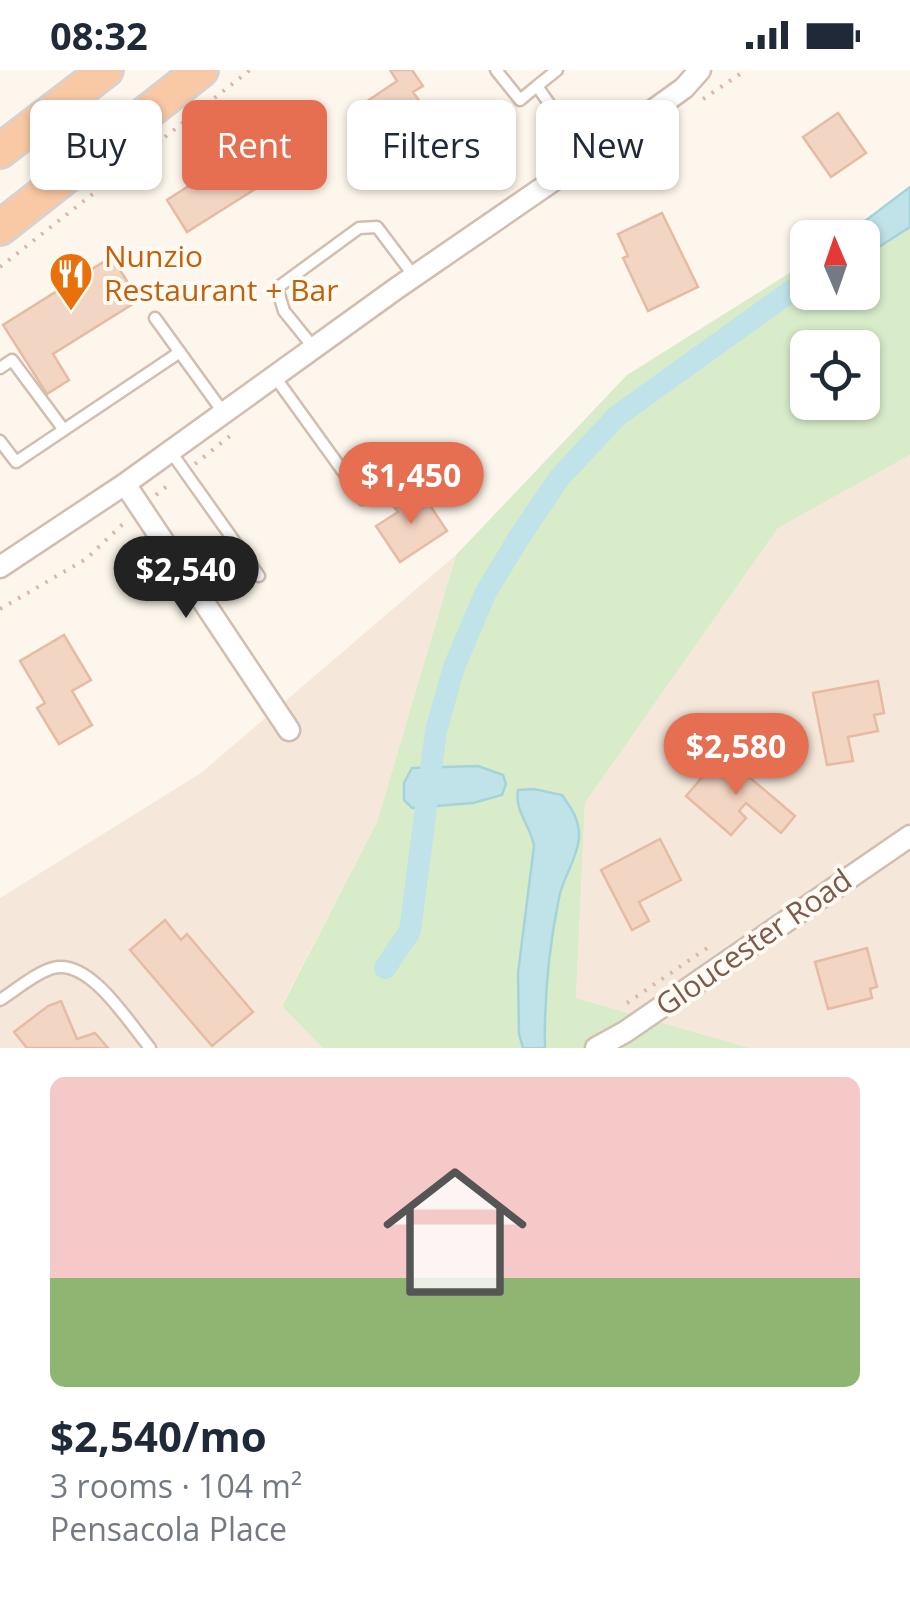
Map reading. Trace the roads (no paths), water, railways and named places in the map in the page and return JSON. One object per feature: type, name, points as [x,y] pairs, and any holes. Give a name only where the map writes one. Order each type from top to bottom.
[{"type":"highway","points":[[0,151],[106,70]]},
{"type":"highway","points":[[0,228],[201,70]]},
{"type":"street","points":[[667,100],[700,70]]},
{"type":"street","points":[[0,567],[125,484],[540,190]]},
{"type":"street","points":[[125,484],[288,730]]},
{"type":"street","name":"Gloucester Road","points":[[596,1048],[910,836]]},
{"type":"lane","points":[[496,70],[520,100],[557,70]]},
{"type":"lane","points":[[538,86],[547,100]]},
{"type":"lane","points":[[314,348],[284,311],[277,288],[345,238],[359,228],[377,228],[414,276]]},
{"type":"lane","points":[[155,318],[223,413]]},
{"type":"lane","points":[[0,440],[16,462],[180,352]]},
{"type":"lane","points":[[0,368],[12,360],[64,430]]},
{"type":"lane","points":[[274,376],[362,500],[410,466]]},
{"type":"lane","points":[[170,451],[259,576]]},
{"type":"lane","points":[[0,1000],[50,969],[65,966],[87,973],[150,1048]]},
{"type":"water","points":[[910,187],[910,227],[880,246],[880,220],[866,220]]},
{"type":"water","points":[[478,766],[503,775],[506,784],[502,795],[473,803],[412,808],[404,800],[404,783],[412,768]]},
{"type":"water","points":[[518,790],[562,795],[577,821],[579,838],[561,890],[552,935],[545,1048],[523,1048],[519,1034],[518,973],[534,846],[517,797]]},
{"type":"waterway","points":[[385,968],[410,931],[436,731],[454,667],[486,592],[560,477],[617,416],[790,292]]},
{"type":"place","name":"Nunzio Restaurant + Bar","points":[[71,312]]}]
